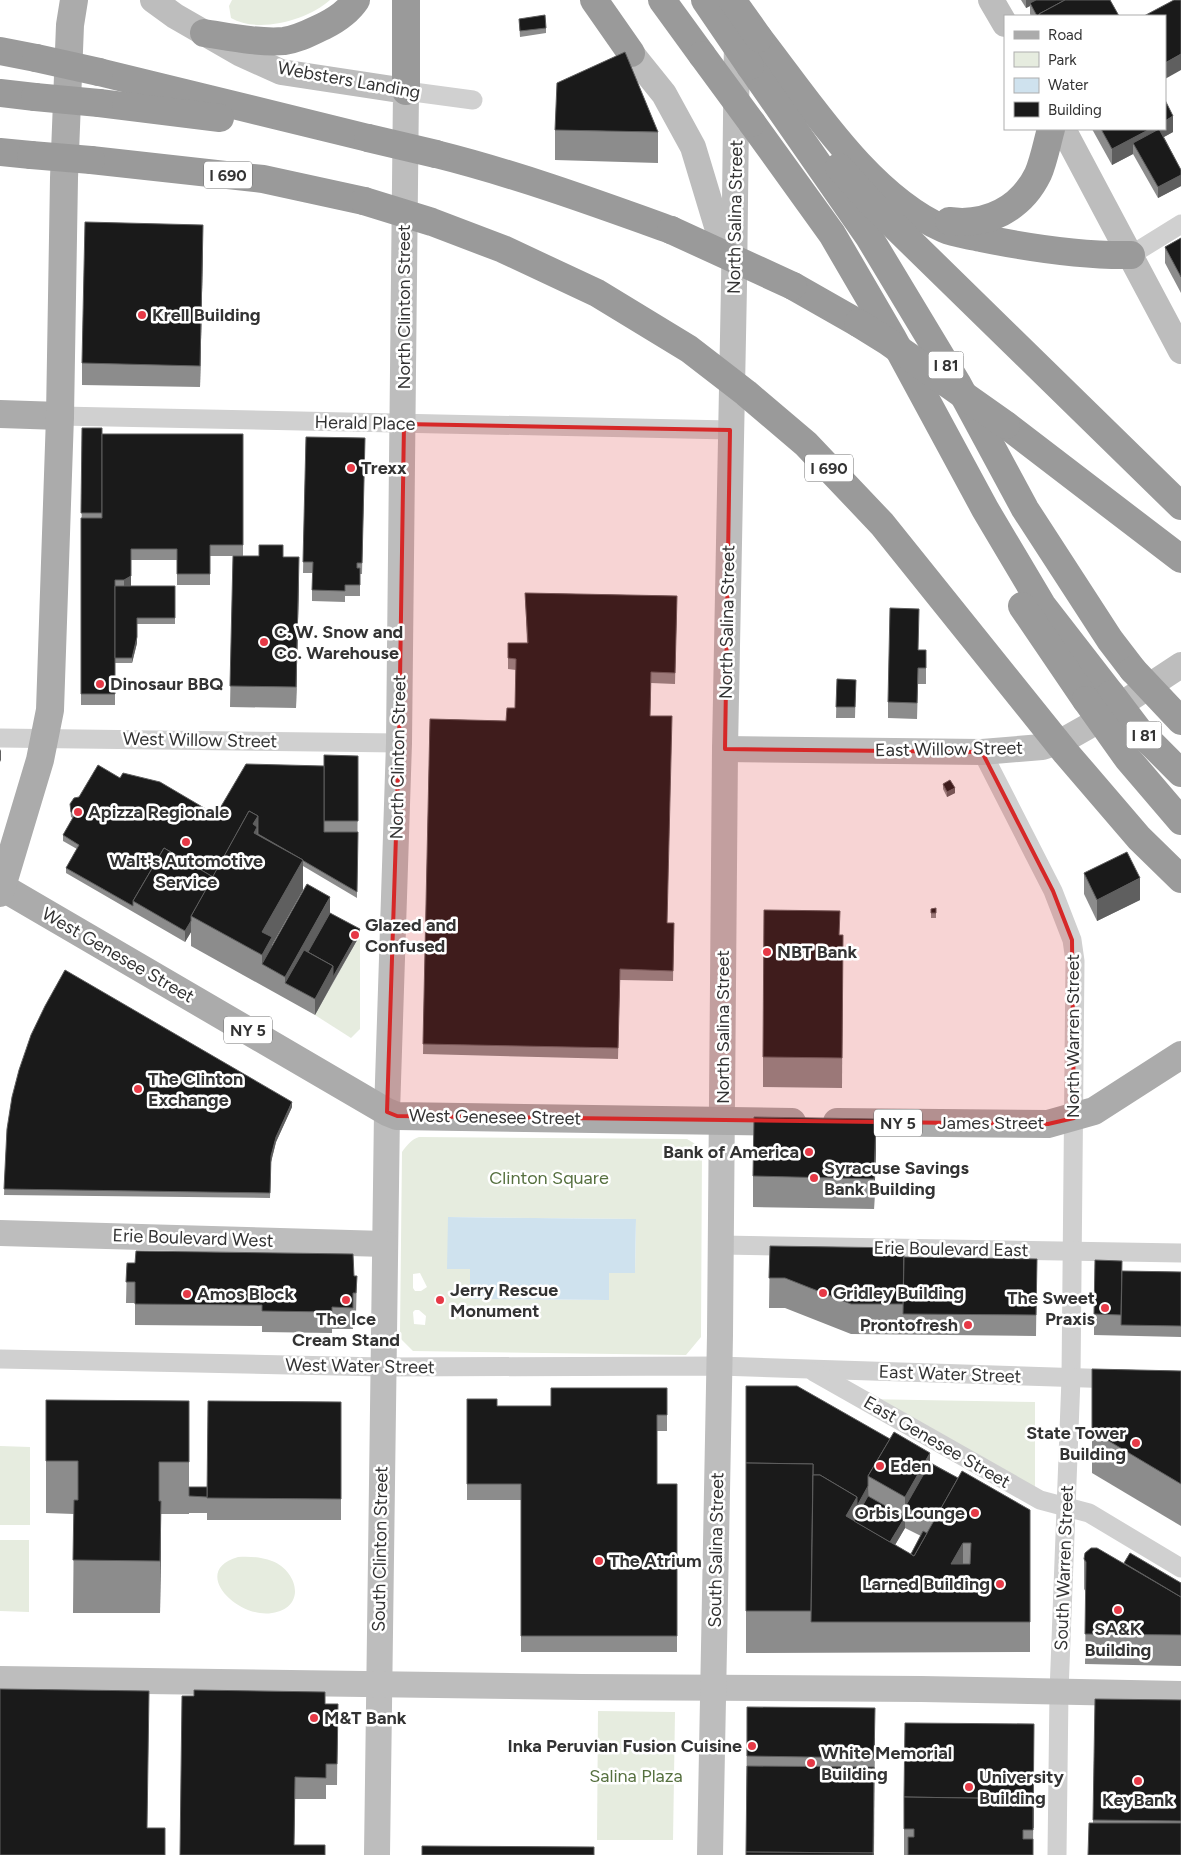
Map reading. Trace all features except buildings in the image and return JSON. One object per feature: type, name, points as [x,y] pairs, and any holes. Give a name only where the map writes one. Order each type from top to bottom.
[{"type":"highway","points":[[204,33],[254,40],[284,41],[302,37],[334,21],[351,7],[356,0]]},
{"type":"highway","points":[[406,0],[406,91]]},
{"type":"highway","points":[[594,0],[631,53]]},
{"type":"highway","name":"I 81","points":[[662,0],[832,234],[892,337],[984,509],[1099,697],[1139,731],[1181,773]]},
{"type":"highway","name":"I 81","points":[[704,0],[870,237],[957,383],[1025,509],[1094,615],[1132,670],[1181,721]]},
{"type":"highway","points":[[732,0],[838,140],[883,188],[912,211],[945,230],[996,241],[1095,256],[1131,255]]},
{"type":"highway","points":[[0,51],[99,72],[483,166],[560,190],[671,230],[793,286],[887,341],[1006,425],[1181,559]]},
{"type":"highway","points":[[750,66],[875,208],[1181,506]]},
{"type":"highway","points":[[0,93],[181,112],[368,138]]},
{"type":"highway","points":[[926,219],[960,223],[976,222],[995,216],[1017,203],[1029,190],[1039,172],[1051,130]]},
{"type":"highway","name":"I 690","points":[[0,152],[263,179],[364,201],[432,222],[504,249],[597,293],[689,350],[746,393],[806,444],[882,524],[1066,753],[1138,838],[1181,880]]},
{"type":"highway","points":[[1099,697],[1128,759],[1181,821]]},
{"type":"main road","points":[[1,889],[45,738],[50,710],[60,416],[64,178],[70,25],[74,0]]},
{"type":"main road","name":"Herald Place","points":[[0,414],[60,416]]},
{"type":"main road","name":"West Genesee Street","points":[[1,889],[397,1116],[722,1121]]},
{"type":"main road","name":"James Street","points":[[722,1121],[1048,1124],[1074,1118],[1094,1110],[1181,1055]]},
{"type":"street","name":"Websters Landing","points":[[153,0],[172,8],[204,33],[241,54],[281,72],[474,100]]},
{"type":"street","name":"North Salina Street","points":[[721,1245],[725,749],[734,284],[737,0]]},
{"type":"street","points":[[991,0],[1004,22]]},
{"type":"street","points":[[631,53],[664,94],[693,147],[734,284]]},
{"type":"street","name":"North Clinton Street","points":[[385,1244],[399,743],[404,424],[406,91]]},
{"type":"street","points":[[1064,130],[1181,351]]},
{"type":"street","points":[[1131,255],[1181,224]]},
{"type":"street","name":"Herald Place","points":[[60,416],[730,430]]},
{"type":"street","name":"East Willow Street","points":[[725,749],[982,752],[1042,747],[1064,740],[1087,727],[1181,665]]},
{"type":"street","name":"West Willow Street","points":[[0,738],[399,743]]},
{"type":"street","name":"North Warren Street","points":[[982,752],[1053,891],[1072,940],[1075,962],[1072,1250]]},
{"type":"street","name":"Erie Boulevard West","points":[[0,1233],[385,1244]]},
{"type":"street","name":"South Clinton Street","points":[[377,1855],[385,1244]]},
{"type":"street","name":"Erie Boulevard East","points":[[721,1245],[1181,1252]]},
{"type":"street","name":"South Salina Street","points":[[710,1855],[721,1245]]},
{"type":"street","name":"South Warren Street","points":[[1057,1855],[1059,1692],[1071,1378],[1072,1250]]},
{"type":"street","name":"West Water Street","points":[[0,1359],[383,1367],[719,1366]]},
{"type":"street","name":"East Water Street","points":[[719,1366],[1134,1379]]},
{"type":"street","name":"East Genesee Street","points":[[811,1370],[1040,1500],[1065,1508],[1089,1512],[1181,1568]]},
{"type":"street","points":[[0,1679],[1181,1694]]},
{"type":"highlighted area","points":[[404,424],[730,430],[725,749],[982,752],[1053,891],[1072,940],[1074,1118],[1048,1124],[397,1116],[387,1112],[399,743]]},
{"type":"green space","points":[[232,0],[330,0],[321,7],[296,19],[268,25],[255,25],[242,23],[231,18],[229,6]]},
{"type":"green space","points":[[360,935],[360,1029],[351,1038],[315,1015]]},
{"type":"green space","name":"Clinton Square","points":[[416,1138],[687,1139],[702,1148],[701,1337],[686,1355],[413,1351],[400,1338],[402,1152]],"holes":[[[448,1217],[636,1219],[635,1273],[609,1273],[609,1300],[470,1299],[470,1269]],[[420,1273],[427,1287],[421,1291],[415,1291],[413,1288],[413,1274]],[[419,1310],[426,1316],[425,1325],[414,1324],[413,1312]]]},
{"type":"green space","points":[[862,1399],[1035,1402],[1035,1498]]},
{"type":"green space","points":[[0,1446],[30,1447],[30,1525],[0,1525]]},
{"type":"green space","points":[[0,1540],[29,1540],[29,1612],[0,1611]]},
{"type":"green space","points":[[238,1557],[264,1559],[281,1566],[293,1581],[295,1589],[294,1597],[290,1604],[283,1610],[272,1613],[259,1613],[245,1609],[233,1602],[218,1582],[218,1572],[224,1564]]},
{"type":"green space","name":"Salina Plaza","points":[[598,1711],[675,1712],[673,1840],[597,1840]]},
{"type":"water","points":[[448,1217],[636,1219],[635,1273],[609,1273],[609,1300],[470,1299],[470,1269],[447,1269]]},
{"type":"place","name":"Krell Building","points":[[142,315]]},
{"type":"place","name":"Trexx","points":[[351,468]]},
{"type":"place","name":"C. W. Snow and Co. Warehouse","points":[[264,642]]},
{"type":"place","name":"Dinosaur BBQ","points":[[100,684]]},
{"type":"place","name":"Apizza Regionale","points":[[78,812]]},
{"type":"place","name":"Walt's Automotive Service","points":[[186,842]]},
{"type":"place","name":"Glazed and Confused","points":[[355,935]]},
{"type":"place","name":"NBT Bank","points":[[767,952]]},
{"type":"place","name":"The Clinton Exchange","points":[[138,1089]]},
{"type":"place","name":"Bank of America","points":[[809,1152]]},
{"type":"place","name":"Syracuse Savings Bank Building","points":[[814,1178]]},
{"type":"place","name":"Gridley Building","points":[[823,1293]]},
{"type":"place","name":"Amos Block","points":[[187,1294]]},
{"type":"place","name":"The Ice Cream Stand","points":[[346,1300]]},
{"type":"place","name":"Jerry Rescue Monument","points":[[440,1300]]},
{"type":"place","name":"The Sweet Praxis","points":[[1105,1308]]},
{"type":"place","name":"Prontofresh","points":[[968,1325]]},
{"type":"place","name":"State Tower Building","points":[[1136,1443]]},
{"type":"place","name":"Eden","points":[[880,1466]]},
{"type":"place","name":"Orbis Lounge","points":[[975,1513]]},
{"type":"place","name":"The Atrium","points":[[599,1561]]},
{"type":"place","name":"Larned Building","points":[[1000,1584]]},
{"type":"place","name":"SA&K Building","points":[[1118,1610]]},
{"type":"place","name":"M&T Bank","points":[[314,1718]]},
{"type":"place","name":"Inka Peruvian Fusion Cuisine","points":[[752,1746]]},
{"type":"place","name":"White Memorial Building","points":[[811,1763]]},
{"type":"place","name":"KeyBank","points":[[1138,1781]]},
{"type":"place","name":"University Building","points":[[969,1787]]}]
